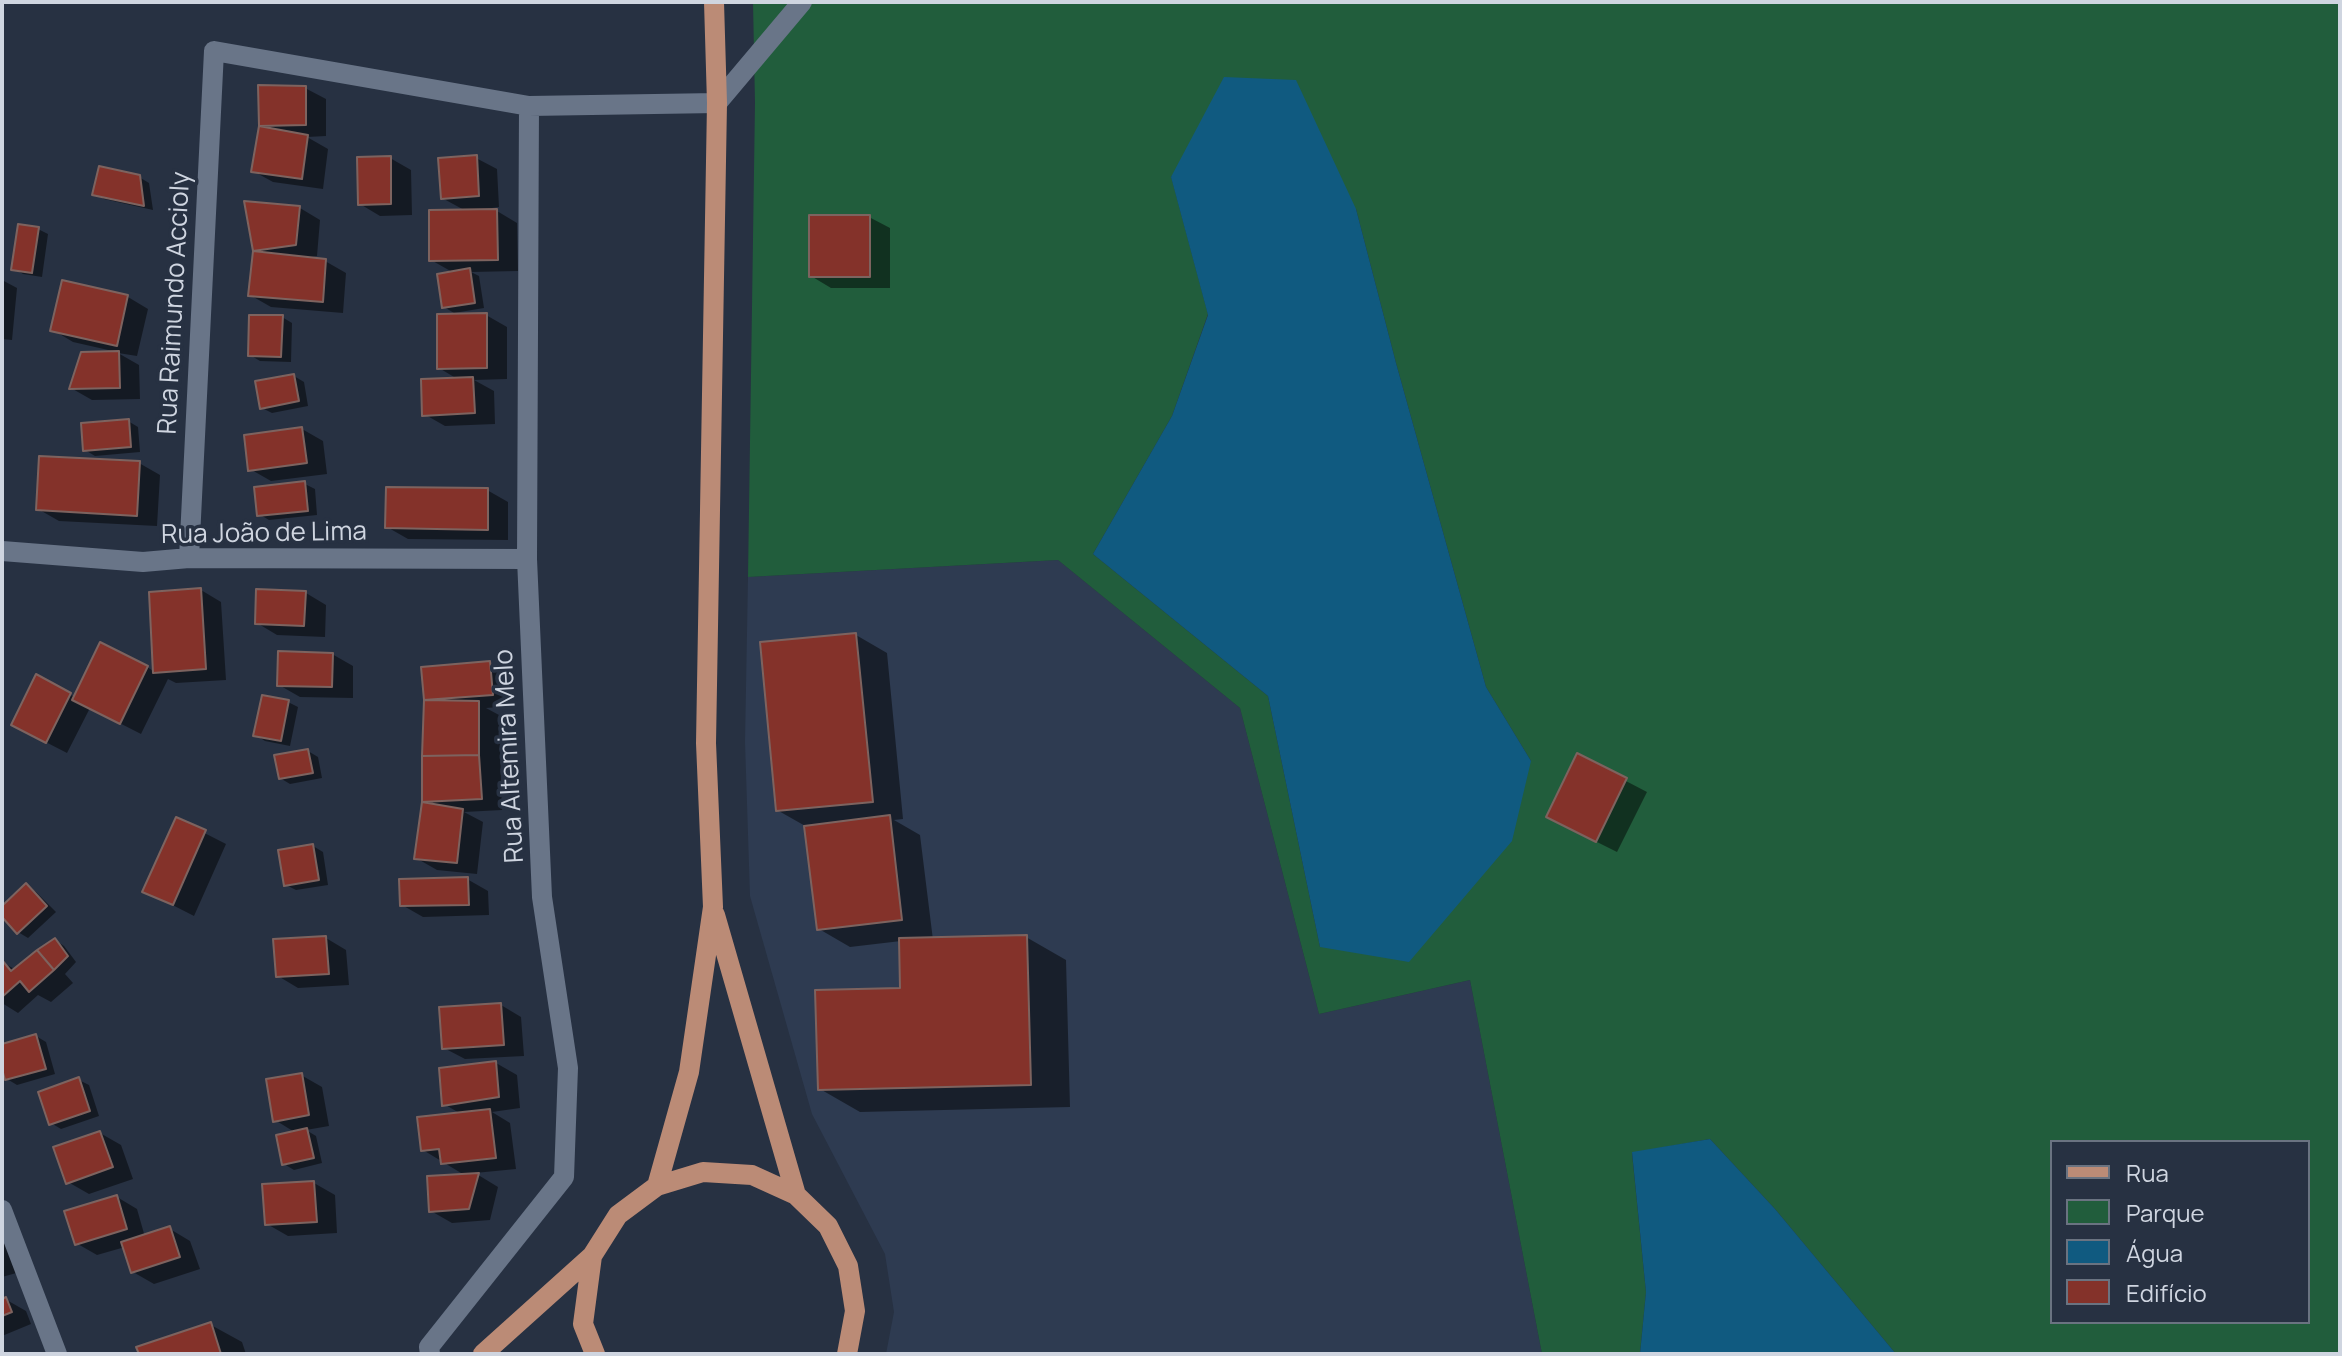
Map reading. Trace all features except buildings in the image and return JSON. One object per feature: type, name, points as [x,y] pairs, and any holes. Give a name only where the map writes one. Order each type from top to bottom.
[{"type":"main road","points":[[657,1186],[689,1072],[713,907],[706,743],[717,103],[714,2]]},
{"type":"main road","points":[[713,907],[796,1195]]},
{"type":"main road","points":[[483,1354],[592,1256],[618,1215],[657,1186],[703,1172],[752,1175],[796,1195],[828,1226],[848,1266],[855,1311],[847,1354]]},
{"type":"main road","points":[[592,1256],[583,1324],[595,1354]]},
{"type":"street","points":[[529,106],[717,103],[802,2]]},
{"type":"street","name":"Rua Raimundo Accioly","points":[[189,558],[214,51],[529,106]]},
{"type":"street","name":"Rua Altemira Melo","points":[[430,1354],[429,1347],[564,1177],[568,1068],[542,897],[527,559],[529,106]]},
{"type":"street","name":"Rua João de Lima","points":[[2,551],[143,562],[189,558],[527,559]]},
{"type":"street","points":[[2,1210],[57,1354]]},
{"type":"shaded area","points":[[1058,560],[1240,708],[1319,1014],[1470,980],[1542,1354],[886,1354],[894,1312],[885,1254],[812,1114],[750,896],[745,742],[748,577]]},
{"type":"green space","points":[[753,2],[2340,2],[2340,1354],[1896,1354],[1775,1209],[1710,1139],[1632,1153],[1646,1292],[1640,1354],[1542,1354],[1470,980],[1319,1014],[1240,708],[1058,560],[748,577],[755,103]],"holes":[[[1171,176],[1356,209],[1486,687],[1531,761],[1320,947],[1268,696],[1093,554],[1172,416],[1208,314]]]},
{"type":"water","points":[[1224,77],[1296,80],[1356,209],[1486,687],[1531,761],[1512,841],[1409,962],[1320,947],[1268,696],[1093,554],[1172,416],[1208,315],[1171,177]]},
{"type":"water","points":[[1710,1139],[1775,1209],[1896,1354],[1640,1354],[1646,1292],[1632,1152]]}]
